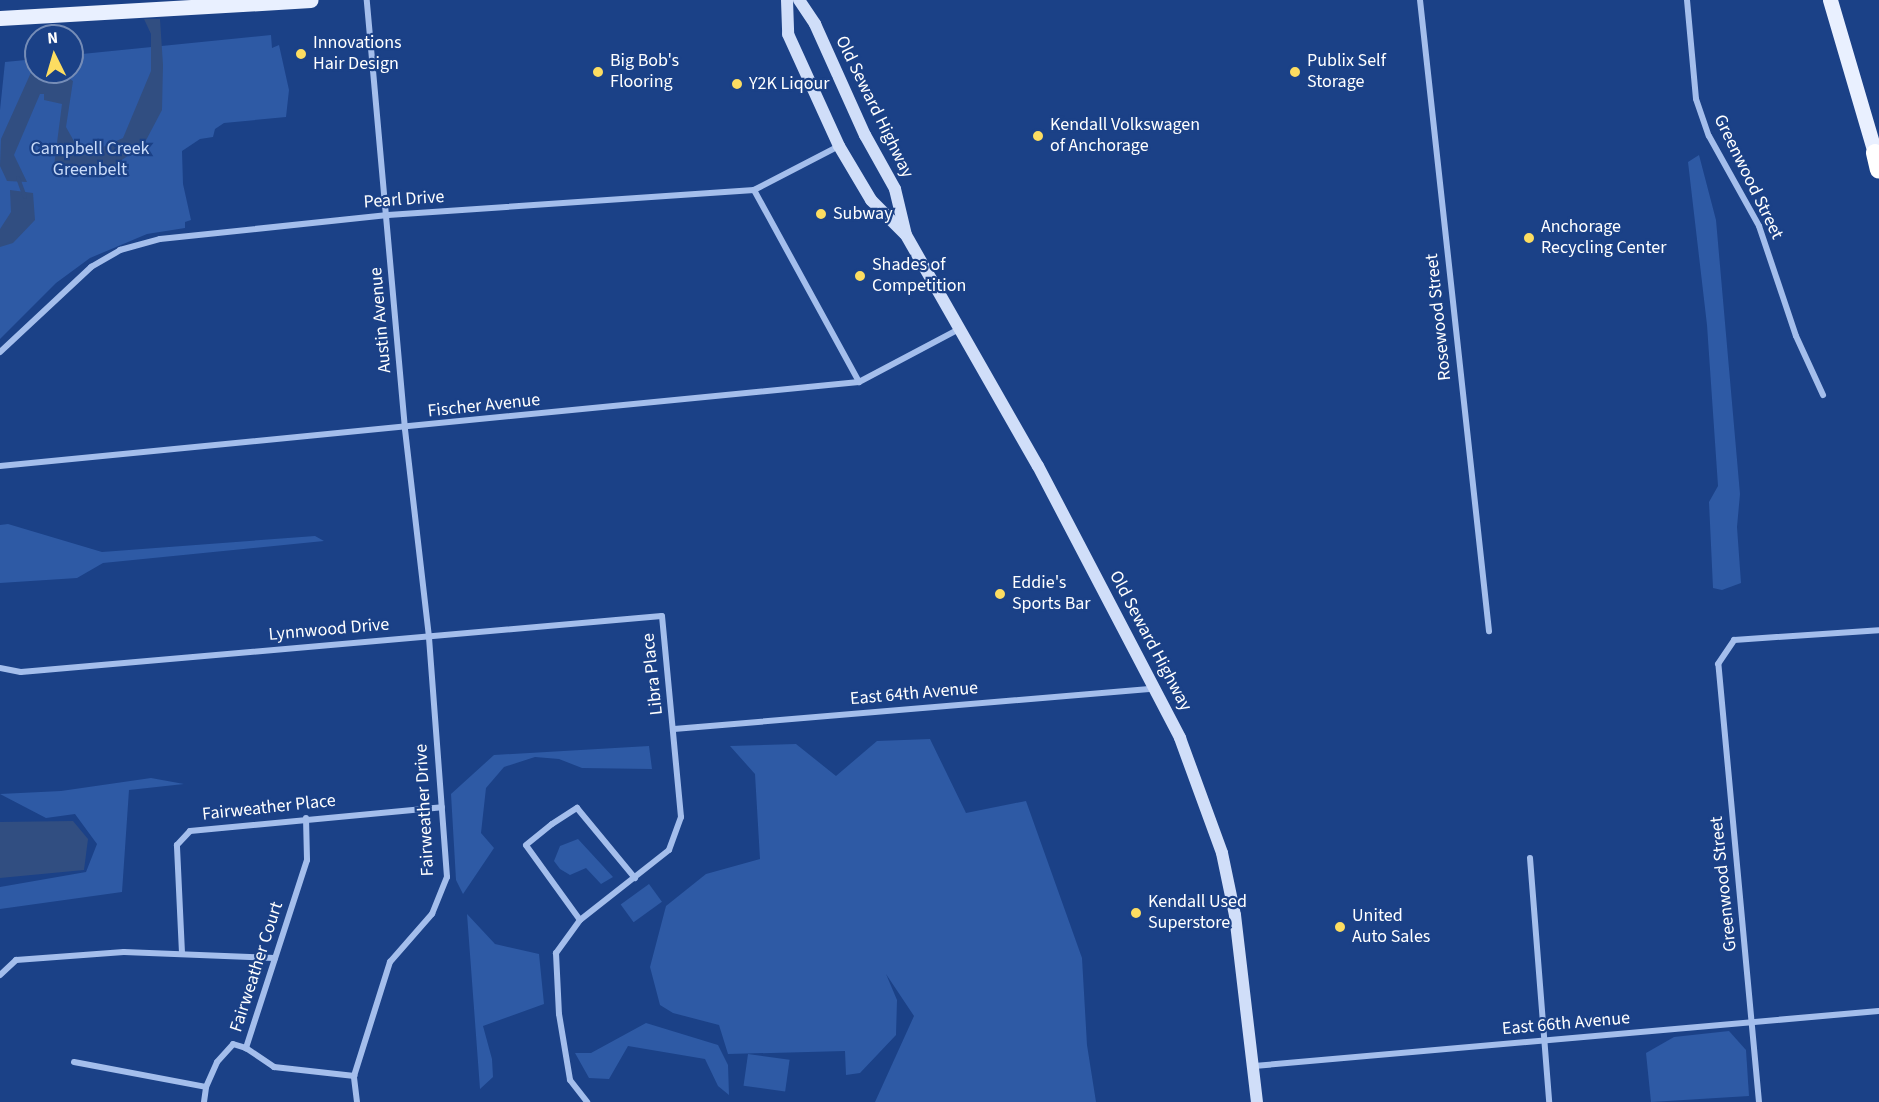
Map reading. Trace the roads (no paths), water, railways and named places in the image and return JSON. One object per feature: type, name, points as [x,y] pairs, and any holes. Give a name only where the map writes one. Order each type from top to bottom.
[{"type":"main road","points":[[0,18],[103,10],[310,0]]},
{"type":"main road","name":"Old Seward Highway","points":[[787,0],[788,34],[839,146],[871,200],[906,235],[1038,466],[1184,746],[1222,853],[1245,971],[1257,1102]]},
{"type":"main road","name":"Old Seward Highway","points":[[798,0],[815,24],[865,135],[895,189],[906,235]]},
{"type":"main road","points":[[1830,0],[1877,161]]},
{"type":"street","name":"Austin Avenue","points":[[367,0],[388,215],[405,429],[429,637]]},
{"type":"street","name":"Rosewood Street","points":[[1420,0],[1489,631]]},
{"type":"street","name":"Greenwood Street","points":[[1687,0],[1696,99],[1709,136],[1759,226],[1796,336],[1823,395]]},
{"type":"street","name":"Pearl Drive","points":[[0,352],[91,267],[120,250],[160,239],[388,215],[754,190],[839,146]]},
{"type":"street","points":[[754,190],[859,382]]},
{"type":"street","name":"Fischer Avenue","points":[[0,466],[405,429],[859,382],[959,329]]},
{"type":"street","name":"Lynnwood Drive","points":[[0,668],[21,672],[662,616]]},
{"type":"street","name":"Libra Place","points":[[586,1102],[570,1080],[559,1014],[556,952],[580,920],[669,850],[681,817],[662,616]]},
{"type":"street","name":"Greenwood Street","points":[[1759,1102],[1718,664],[1734,640],[1879,630]]},
{"type":"street","name":"Fairweather Drive","points":[[357,1102],[354,1076],[390,962],[432,914],[447,877],[429,637]]},
{"type":"street","name":"East 64th Avenue","points":[[674,729],[1156,689]]},
{"type":"street","name":"Fairweather Place","points":[[182,953],[177,845],[190,831],[306,818],[442,807]]},
{"type":"street","points":[[580,920],[526,845],[552,824],[578,808],[635,878]]},
{"type":"street","name":"Fairweather Court","points":[[306,818],[307,860],[246,1048],[274,1067],[354,1076]]},
{"type":"street","points":[[1530,858],[1549,1102]]},
{"type":"street","points":[[0,975],[16,960],[124,952],[275,958]]},
{"type":"street","name":"East 66th Avenue","points":[[1254,1066],[1753,1024],[1879,1011]]},
{"type":"street","points":[[204,1102],[206,1087],[218,1062],[233,1044],[246,1048]]},
{"type":"street","points":[[74,1062],[206,1087]]},
{"type":"waterway","points":[[18,178],[25,197]]},
{"type":"place","name":"Innovations Hair Design","points":[[301,54]]},
{"type":"place","name":"Big Bob's Flooring","points":[[598,72]]},
{"type":"place","name":"Publix Self Storage","points":[[1295,72]]},
{"type":"place","name":"Y2K Liqour","points":[[737,84]]},
{"type":"place","name":"Kendall Volkswagen of Anchorage","points":[[1038,136]]},
{"type":"place","name":"Subway","points":[[821,214]]},
{"type":"place","name":"Anchorage Recycling Center","points":[[1529,238]]},
{"type":"place","name":"Shades of Competition","points":[[860,276]]},
{"type":"place","name":"Eddie's Sports Bar","points":[[1000,594]]},
{"type":"place","name":"Kendall Used Superstore","points":[[1136,913]]},
{"type":"place","name":"United Auto Sales","points":[[1340,927]]},
{"type":"park label","name":"Campbell Creek Greenbelt","points":[[90,160]]}]
